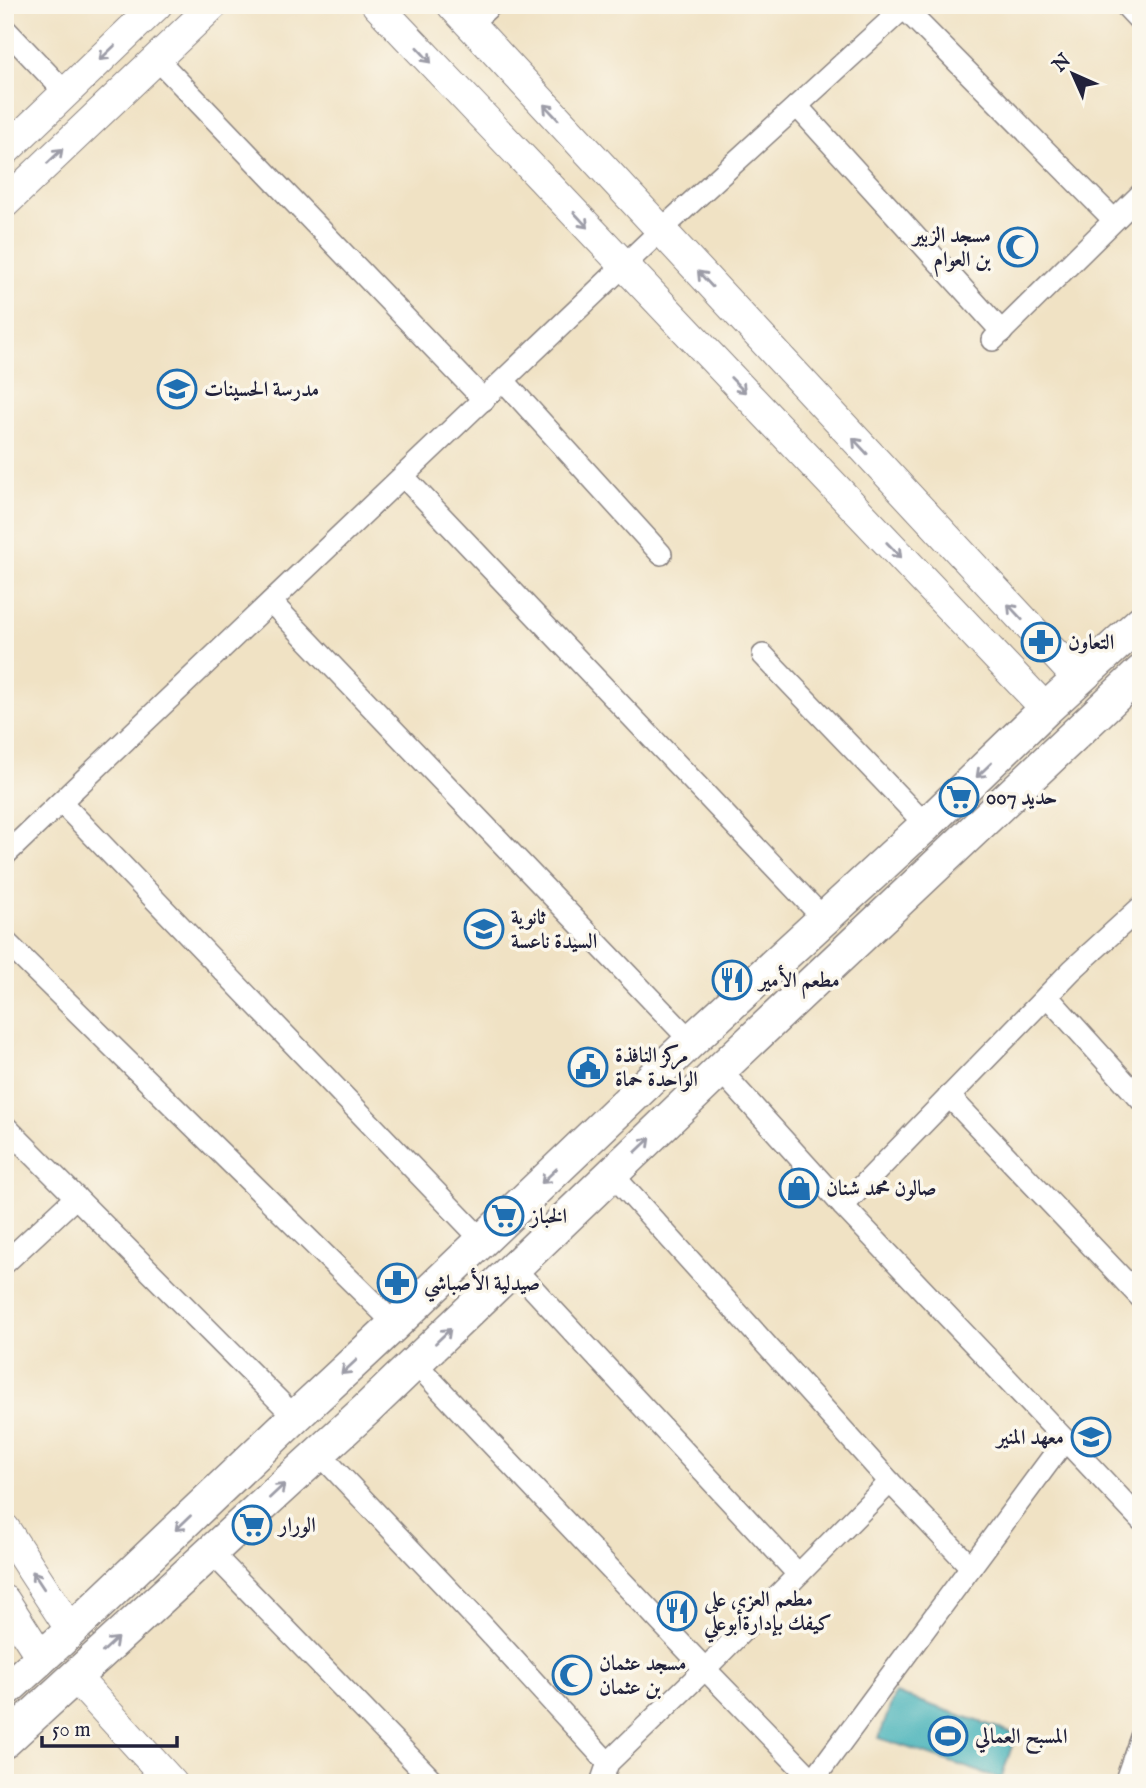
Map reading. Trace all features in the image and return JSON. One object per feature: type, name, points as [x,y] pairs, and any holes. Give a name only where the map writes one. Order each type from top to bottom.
[{"type":"main road","points":[[5,1691],[691,1041],[1141,622]]},
{"type":"main road","points":[[1088,671],[1132,680]]},
{"type":"main road","points":[[5,1741],[415,1363],[1132,680]]},
{"type":"main road","points":[[1020,736],[1045,762]]},
{"type":"main road","points":[[440,1280],[473,1307]]},
{"type":"main road","points":[[109,1594],[138,1620]]},
{"type":"street","points":[[5,151],[157,5]]},
{"type":"street","points":[[5,203],[213,5]]},
{"type":"street","points":[[377,5],[1046,709]]},
{"type":"street","points":[[1125,5],[1141,22]]},
{"type":"street","points":[[5,855],[660,231],[906,6],[1114,220]]},
{"type":"street","points":[[471,11],[660,231],[1088,671]]},
{"type":"street","points":[[5,29],[66,93]]},
{"type":"street","points":[[157,59],[484,400]]},
{"type":"street","points":[[797,106],[997,336],[1141,194]]},
{"type":"street","points":[[504,381],[661,554]]},
{"type":"street","points":[[404,477],[824,919]]},
{"type":"street","points":[[271,602],[691,1041]]},
{"type":"street","points":[[763,654],[926,825]]},
{"type":"street","points":[[61,802],[482,1240]]},
{"type":"street","points":[[843,1206],[1072,970],[1141,907]]},
{"type":"street","points":[[5,941],[395,1324]]},
{"type":"street","points":[[1047,996],[1141,1100]]},
{"type":"street","points":[[720,1070],[843,1206],[1141,1520]]},
{"type":"street","points":[[948,1096],[1141,1298]]},
{"type":"street","points":[[5,1126],[295,1417]]},
{"type":"street","points":[[612,1174],[890,1482],[971,1567]]},
{"type":"street","points":[[5,1263],[76,1197]]},
{"type":"street","points":[[514,1268],[798,1574]]},
{"type":"street","points":[[415,1363],[812,1781],[1065,1440]]},
{"type":"street","points":[[319,1453],[475,1618],[604,1773],[890,1482]]},
{"type":"street","points":[[5,1529],[71,1630]]},
{"type":"street","points":[[211,1552],[435,1783]]},
{"type":"street","points":[[5,1601],[41,1657]]},
{"type":"street","points":[[75,1677],[172,1783]]},
{"type":"street","points":[[1125,1783],[1141,1737]]},
{"type":"water","name":"المسبح العمالي","points":[[895,1693],[1016,1734],[1001,1779],[879,1738]]},
{"type":"place","name":"مسجد الزبير بن العوام","points":[[1018,247]]},
{"type":"place","name":"مدرسة الحسينات","points":[[177,389]]},
{"type":"place","name":"التعاون","points":[[1041,642]]},
{"type":"place","name":"حديد 007","points":[[959,797]]},
{"type":"place","name":"ثانوية السيدة ناعسة","points":[[484,929]]},
{"type":"place","name":"مطعم الأمير","points":[[732,980]]},
{"type":"place","name":"مركز النافذة الواحدة حماة","points":[[588,1067]]},
{"type":"place","name":"صالون محمد شنان","points":[[799,1188]]},
{"type":"place","name":"الخباز","points":[[504,1216]]},
{"type":"place","name":"صيدلية الأصباشي","points":[[397,1283]]},
{"type":"place","name":"معهد المنير","points":[[1091,1437]]},
{"type":"place","name":"الورار","points":[[252,1525]]},
{"type":"place","name":"مطعم العزي على كيفك بإدارةأبوعلي","points":[[677,1611]]},
{"type":"place","name":"مسجد عثمان بن عثمان","points":[[572,1675]]},
{"type":"place","name":"المسبح العمالي","points":[[948,1736]]}]
